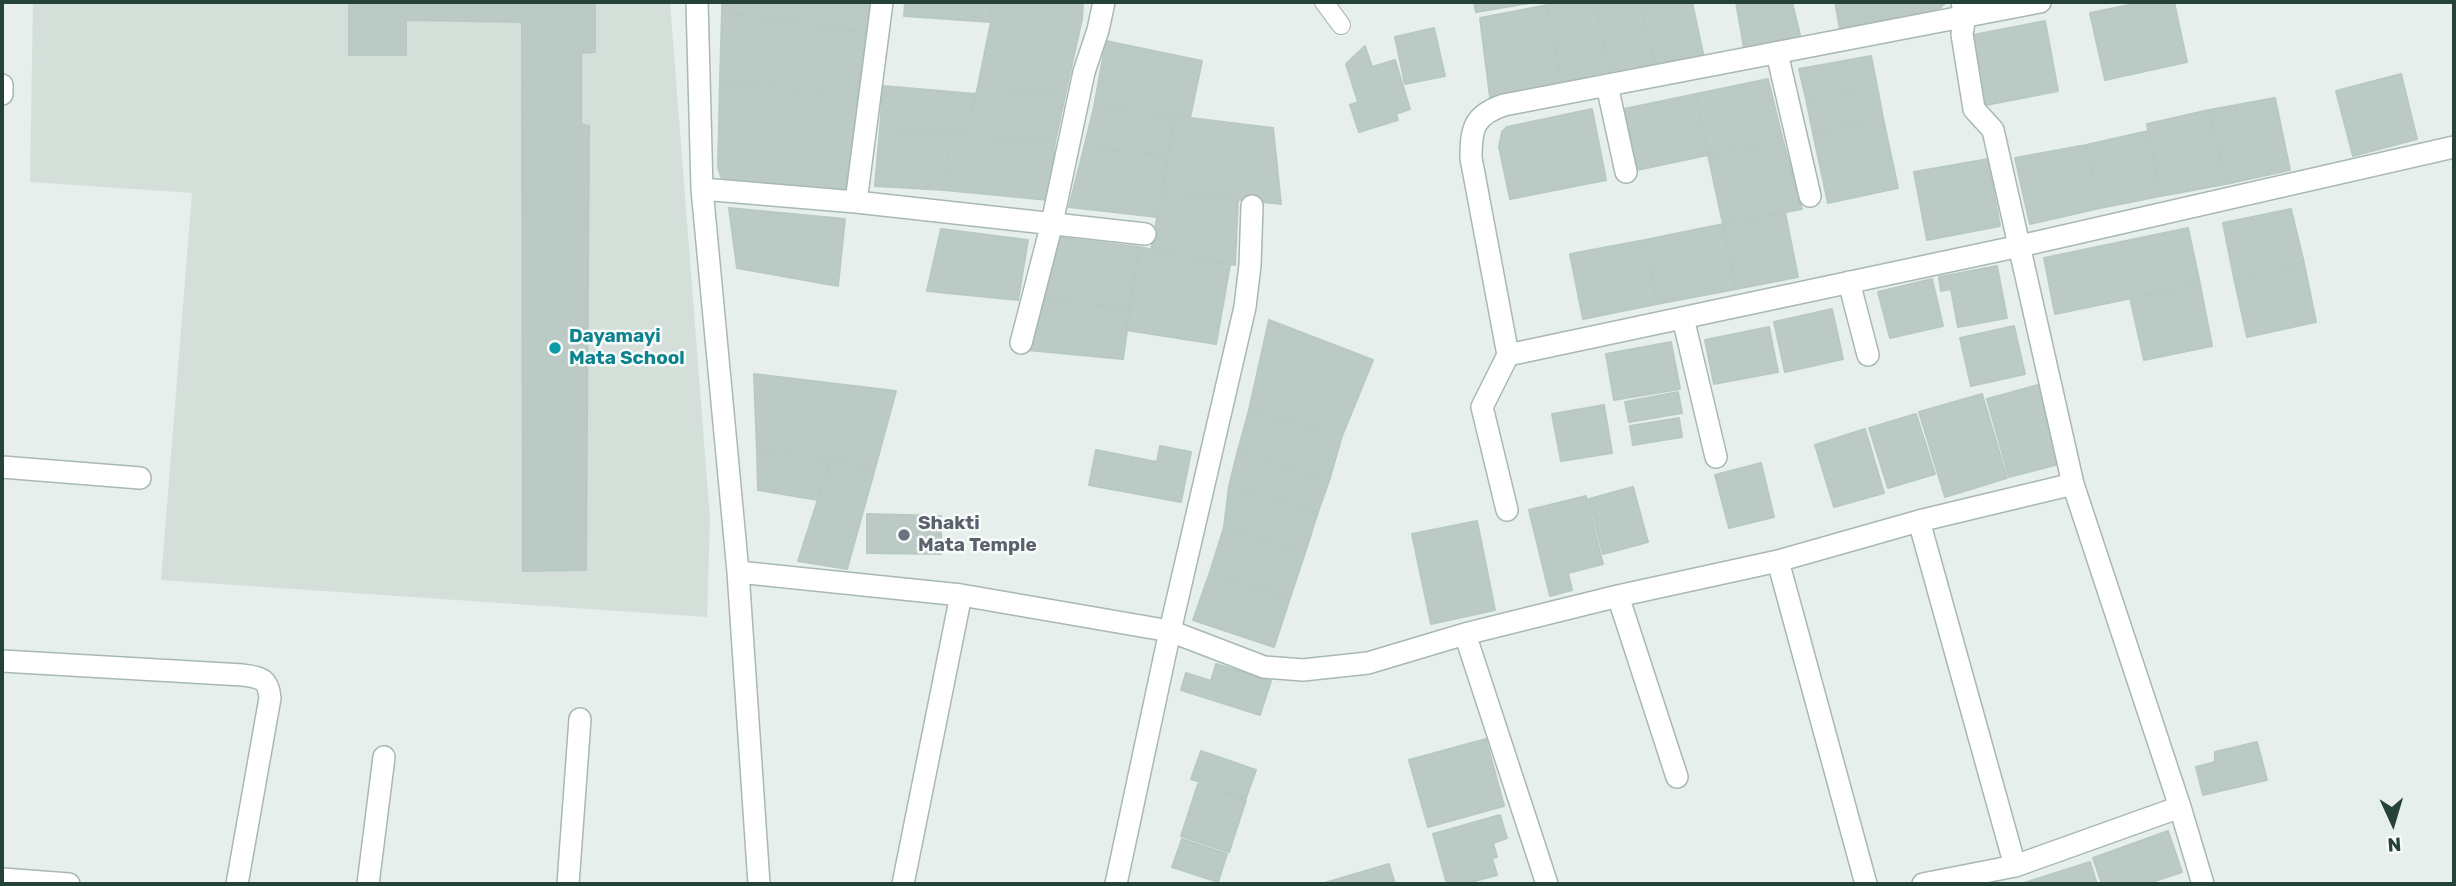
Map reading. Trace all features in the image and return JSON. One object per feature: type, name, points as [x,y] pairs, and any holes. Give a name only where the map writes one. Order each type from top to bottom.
[{"type":"street","points":[[698,2],[702,189],[738,572],[759,884]]},
{"type":"street","points":[[856,202],[882,2]]},
{"type":"street","points":[[1021,343],[1052,223],[1084,72],[1104,2]]},
{"type":"street","points":[[1507,510],[1482,407],[1508,355],[1471,158],[1473,130],[1479,119],[1496,107],[1777,53],[1963,10],[2040,2]]},
{"type":"street","points":[[1963,10],[1962,33],[1975,109],[1993,130],[2073,484],[2203,884]]},
{"type":"street","points":[[1777,53],[1810,196]]},
{"type":"street","points":[[2,85],[2,94]]},
{"type":"street","points":[[1607,85],[1626,172]]},
{"type":"street","points":[[1508,355],[2020,246],[2454,147]]},
{"type":"street","points":[[702,189],[856,202],[1145,234]]},
{"type":"street","points":[[1116,884],[1170,631],[1245,307],[1252,206]]},
{"type":"street","points":[[1849,282],[1868,355]]},
{"type":"street","points":[[1684,318],[1716,457]]},
{"type":"street","points":[[2,467],[140,478]]},
{"type":"street","points":[[738,572],[961,595],[1170,631],[1264,667],[1303,670],[1368,663],[1465,634],[1618,596],[1778,561],[1919,521],[2073,484]]},
{"type":"street","points":[[1919,521],[2015,866]]},
{"type":"street","points":[[1778,561],[1866,884]]},
{"type":"street","points":[[902,884],[961,595]]},
{"type":"street","points":[[1618,596],[1677,777]]},
{"type":"street","points":[[1465,634],[1547,884]]},
{"type":"street","points":[[2,661],[243,675],[264,680],[269,686],[270,698],[237,884]]},
{"type":"street","points":[[568,884],[580,719]]},
{"type":"street","points":[[368,884],[384,757]]},
{"type":"street","points":[[1923,884],[1994,878],[2015,866],[2180,807]]},
{"type":"street","points":[[2,879],[69,884]]},
{"type":"lane","points":[[1324,2],[1342,25]]},
{"type":"shaded area","name":"Dayamayi Mata School","points":[[33,2],[670,2],[710,519],[707,617],[161,580],[192,193],[30,182]]},
{"type":"building","name":"Dayamayi Mata School","points":[[349,2],[595,2],[595,52],[581,53],[581,124],[589,126],[586,570],[523,571],[522,22],[406,20],[406,55],[349,55]]},
{"type":"building","points":[[722,2],[874,2],[869,33],[722,12]]},
{"type":"building","points":[[905,2],[991,2],[991,22],[904,16]]},
{"type":"building","points":[[991,2],[1083,2],[1082,19],[1065,96],[978,86],[991,22]]},
{"type":"building","points":[[1474,2],[1536,2],[1476,12]]},
{"type":"building","points":[[1561,2],[1595,2],[1611,76],[1562,86],[1547,5]]},
{"type":"building","points":[[1595,2],[1640,2],[1655,65],[1611,76]]},
{"type":"building","points":[[1640,2],[1692,2],[1704,58],[1655,65]]},
{"type":"building","points":[[1736,2],[1792,2],[1801,39],[1744,48]]},
{"type":"building","points":[[1835,2],[1946,2],[1940,8],[1840,29]]},
{"type":"building","points":[[2144,2],[2174,2],[2187,62],[2105,80],[2090,13]]},
{"type":"building","points":[[1547,5],[1562,86],[1490,97],[1480,18]]},
{"type":"building","points":[[722,12],[869,33],[858,97],[720,80]]},
{"type":"building","points":[[2045,21],[2058,91],[1986,105],[1973,35]]},
{"type":"building","points":[[1434,28],[1445,76],[1405,84],[1395,37]]},
{"type":"building","points":[[1106,41],[1202,61],[1190,118],[1094,107]]},
{"type":"building","points":[[1365,46],[1372,67],[1395,60],[1410,109],[1396,114],[1398,120],[1359,132],[1350,105],[1358,102],[1346,64]]},
{"type":"building","points":[[1871,56],[1877,86],[1806,99],[1799,69]]},
{"type":"building","points":[[2401,74],[2417,139],[2353,156],[2336,91]]},
{"type":"building","points":[[1768,79],[1783,141],[1708,155],[1696,94]]},
{"type":"building","points":[[720,80],[858,97],[847,191],[730,183],[721,177],[718,167]]},
{"type":"building","points":[[883,86],[976,94],[966,135],[880,128]]},
{"type":"building","points":[[978,86],[1065,96],[1055,142],[966,135]]},
{"type":"building","points":[[1877,86],[1883,118],[1813,133],[1806,99]]},
{"type":"building","points":[[1696,94],[1708,155],[1637,170],[1624,109]]},
{"type":"building","points":[[2275,98],[2290,170],[2226,184],[2209,110]]},
{"type":"building","points":[[1094,107],[1174,116],[1168,155],[1084,148]]},
{"type":"building","points":[[1592,109],[1606,180],[1510,199],[1499,147],[1502,132],[1507,127]]},
{"type":"building","points":[[2209,110],[2226,184],[2161,196],[2147,124]]},
{"type":"building","points":[[1174,116],[1273,128],[1281,204],[1162,191]]},
{"type":"building","points":[[1883,118],[1898,188],[1828,203],[1813,133]]},
{"type":"building","points":[[880,128],[951,134],[944,190],[875,186]]},
{"type":"building","points":[[2148,131],[2161,196],[2100,208],[2086,145]]},
{"type":"building","points":[[951,134],[1055,142],[1048,200],[944,190]]},
{"type":"building","points":[[1783,141],[1802,209],[1723,224],[1708,155]]},
{"type":"building","points":[[2086,145],[2100,208],[2030,224],[2015,158]]},
{"type":"building","points":[[1084,148],[1168,155],[1157,217],[1069,207]]},
{"type":"building","points":[[1988,159],[2000,226],[1927,240],[1914,172]]},
{"type":"building","points":[[1162,191],[1238,199],[1235,265],[1151,250]]},
{"type":"building","points":[[729,208],[845,219],[838,286],[737,268]]},
{"type":"building","points":[[2291,209],[2304,263],[2234,278],[2223,223]]},
{"type":"building","points":[[1785,212],[1798,277],[1736,289],[1723,224]]},
{"type":"building","points":[[1723,224],[1736,289],[1657,304],[1645,240]]},
{"type":"building","points":[[2188,228],[2200,284],[2055,314],[2044,258]]},
{"type":"building","points":[[941,229],[1028,240],[1018,300],[927,291]]},
{"type":"building","points":[[1055,237],[1139,247],[1130,308],[1039,299]]},
{"type":"building","points":[[1645,240],[1657,304],[1583,319],[1570,254]]},
{"type":"building","points":[[1139,247],[1230,265],[1216,344],[1126,330]]},
{"type":"building","points":[[2304,263],[2316,322],[2247,337],[2234,278]]},
{"type":"building","points":[[1997,266],[2007,318],[1958,327],[1951,289],[1941,291],[1939,277]]},
{"type":"building","points":[[1932,279],[1943,326],[1890,338],[1878,292]]},
{"type":"building","points":[[2200,284],[2212,346],[2144,360],[2130,298]]},
{"type":"building","points":[[1039,299],[1130,308],[1123,359],[1027,350]]},
{"type":"building","points":[[1832,309],[1843,359],[1785,372],[1774,322]]},
{"type":"building","points":[[1269,320],[1373,360],[1342,436],[1249,410]]},
{"type":"building","points":[[2014,326],[2025,374],[1971,386],[1960,338]]},
{"type":"building","points":[[1769,327],[1778,372],[1714,384],[1705,340]]},
{"type":"building","points":[[1671,342],[1680,389],[1614,400],[1606,354]]},
{"type":"building","points":[[754,374],[896,391],[874,472],[831,459],[757,451]]},
{"type":"building","points":[[2038,385],[2059,464],[2009,477],[1987,399]]},
{"type":"building","points":[[1678,392],[1682,413],[1629,422],[1625,402]]},
{"type":"building","points":[[1982,394],[2007,478],[1945,497],[1919,412]]},
{"type":"building","points":[[1604,405],[1612,453],[1561,461],[1552,414]]},
{"type":"building","points":[[1249,410],[1342,436],[1329,481],[1238,450]]},
{"type":"building","points":[[1916,414],[1935,474],[1888,488],[1869,428]]},
{"type":"building","points":[[1679,418],[1682,437],[1633,445],[1630,426]]},
{"type":"building","points":[[1865,429],[1884,493],[1834,507],[1815,445]]},
{"type":"building","points":[[1160,446],[1191,452],[1181,502],[1089,485],[1096,450],[1157,462]]},
{"type":"building","points":[[1238,450],[1329,481],[1318,512],[1229,486]]},
{"type":"building","points":[[757,451],[831,459],[818,500],[758,490]]},
{"type":"building","points":[[831,459],[874,472],[847,569],[798,561]]},
{"type":"building","points":[[1761,463],[1774,517],[1729,528],[1715,475]]},
{"type":"building","points":[[1229,486],[1318,512],[1305,553],[1224,527]]},
{"type":"building","points":[[1633,487],[1648,542],[1603,554],[1589,499]]},
{"type":"building","points":[[1586,496],[1603,564],[1568,573],[1572,590],[1550,596],[1529,510]]},
{"type":"building","name":"Shakti Mata Temple","points":[[867,514],[941,516],[941,554],[867,553]]},
{"type":"building","points":[[1477,521],[1495,610],[1431,624],[1412,534]]},
{"type":"building","points":[[1224,527],[1305,553],[1290,598],[1210,572]]},
{"type":"building","points":[[1210,572],[1290,598],[1274,647],[1193,620]]},
{"type":"building","points":[[1216,664],[1271,681],[1260,715],[1181,690],[1186,673],[1211,681]]},
{"type":"building","points":[[1486,739],[1504,806],[1428,827],[1409,760]]},
{"type":"building","points":[[2257,742],[2267,780],[2203,795],[2196,767],[2215,762],[2215,752]]},
{"type":"building","points":[[1201,751],[1256,770],[1246,798],[1191,779]]},
{"type":"building","points":[[1198,784],[1246,800],[1229,852],[1181,836]]},
{"type":"building","points":[[1500,815],[1507,838],[1493,843],[1497,857],[1492,858],[1497,875],[1464,884],[1447,884],[1433,834]]},
{"type":"building","points":[[2168,831],[2182,872],[2146,884],[2102,884],[2093,858]]},
{"type":"building","points":[[1182,839],[1227,854],[1218,882],[1172,867]]},
{"type":"building","points":[[2090,862],[2097,884],[2024,884],[2024,883]]},
{"type":"building","points":[[1389,864],[1395,884],[1321,884]]},
{"type":"place","name":"Dayamayi Mata School","points":[[555,348]]},
{"type":"place","name":"Shakti Mata Temple","points":[[904,535]]}]
